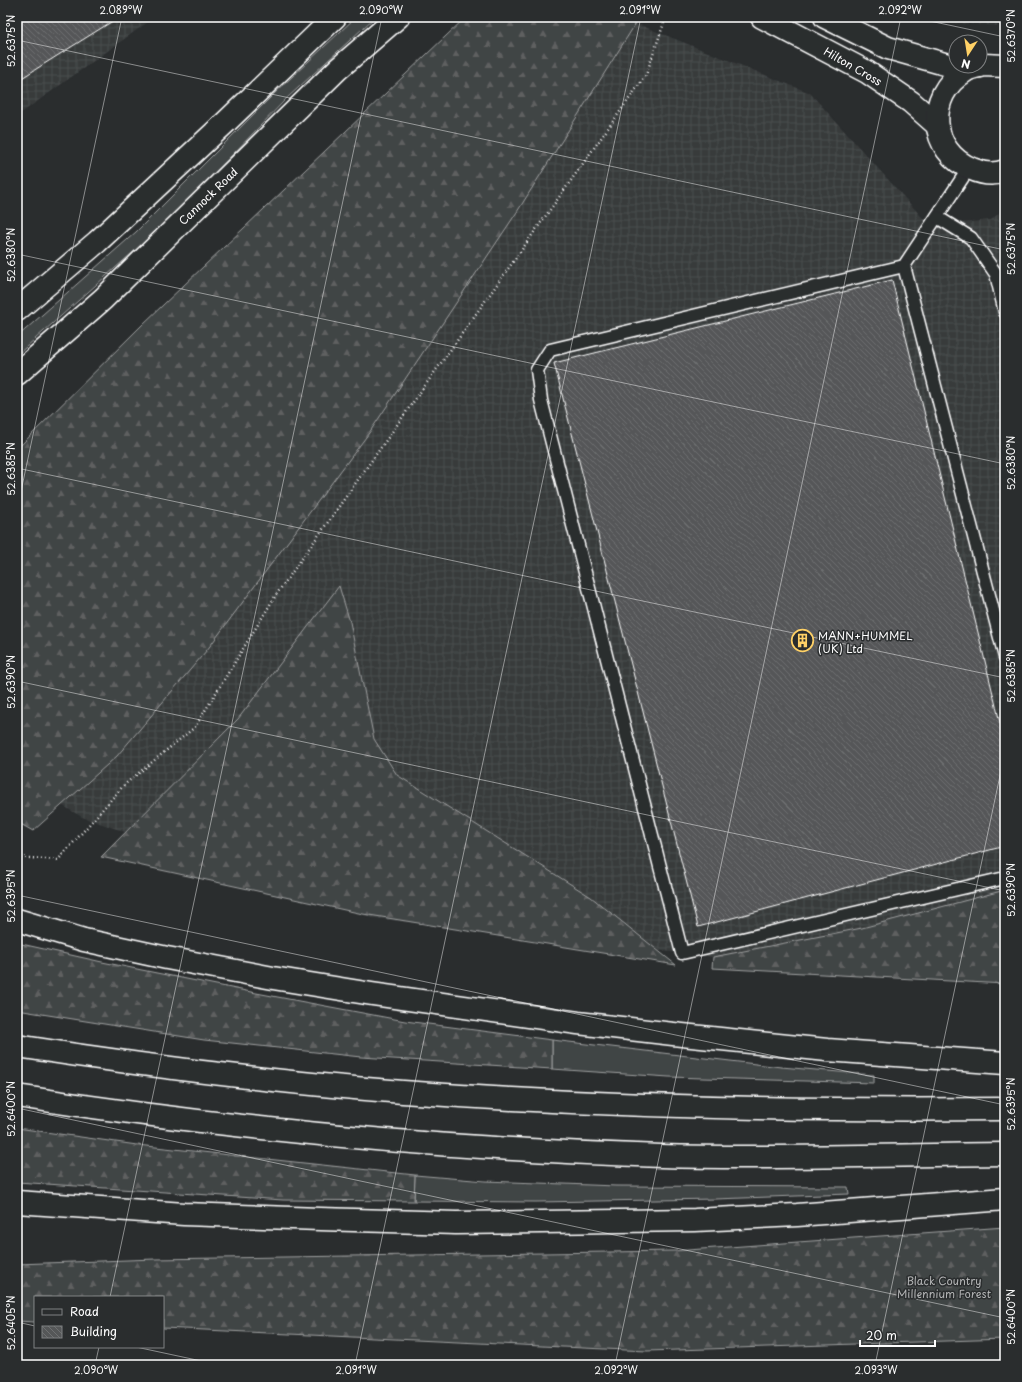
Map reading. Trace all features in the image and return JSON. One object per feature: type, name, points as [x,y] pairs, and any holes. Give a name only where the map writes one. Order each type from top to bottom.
[{"type":"main road","points":[[17,310],[97,242],[335,17]]},
{"type":"main road","name":"Cannock Road","points":[[17,374],[103,299],[338,69],[398,17]]},
{"type":"main road","name":"Hilton Cross","points":[[762,17],[867,72],[911,102],[937,125]]},
{"type":"main road","points":[[825,17],[888,48],[948,61]]},
{"type":"main road","points":[[988,64],[1005,66]]},
{"type":"main road","points":[[963,74],[954,79],[942,94],[938,106],[937,125],[942,142],[953,158],[963,165],[980,173],[997,174],[1005,172]]},
{"type":"main road","points":[[17,920],[84,940],[167,958],[273,978],[372,994],[578,1023],[675,1034],[827,1050],[1005,1063]]},
{"type":"main road","points":[[17,1046],[120,1062],[255,1078],[401,1092],[530,1101],[648,1106],[1005,1109]]},
{"type":"main road","points":[[17,1096],[258,1128],[464,1146],[663,1156],[794,1157],[1005,1154]]},
{"type":"main road","points":[[17,1202],[184,1214],[456,1223],[695,1220],[797,1215],[1005,1199]]},
{"type":"lane","points":[[970,168],[904,266],[550,350],[537,370],[541,400],[682,953],[1005,878]]},
{"type":"lane","points":[[937,217],[971,238],[996,274],[1005,312]]},
{"type":"lane","points":[[904,266],[1005,657]]},
{"type":"path","points":[[17,857],[58,860],[124,785],[195,728],[276,595],[646,75],[666,17]]},
{"type":"shaded area","points":[[17,17],[155,17],[17,116]]},
{"type":"shaded area","points":[[508,17],[620,17],[810,93],[930,226],[991,220],[1005,208],[1005,971],[767,963],[373,918],[82,817],[17,779]]},
{"type":"shaded area","points":[[906,17],[1005,17],[1005,26],[916,21]]},
{"type":"green space","points":[[356,17],[375,17],[286,99],[210,178],[140,246],[17,355],[17,337],[136,232],[277,91]]},
{"type":"green space","points":[[466,17],[617,17],[636,23],[517,212],[369,433],[207,650],[117,756],[33,831],[17,822],[17,449],[143,324]]},
{"type":"green space","points":[[339,586],[350,622],[374,739],[397,775],[591,897],[676,965],[363,914],[101,857],[238,719]]},
{"type":"green space","points":[[1005,890],[1005,984],[712,968],[713,957],[862,928]]},
{"type":"green space","points":[[17,943],[251,992],[405,1021],[552,1040],[552,1069],[361,1057],[204,1040],[17,1010]]},
{"type":"green space","points":[[552,1040],[781,1067],[874,1075],[874,1083],[669,1077],[552,1069]]},
{"type":"green space","points":[[17,1128],[137,1145],[415,1175],[414,1201],[283,1200],[17,1182]]},
{"type":"green space","points":[[415,1175],[485,1181],[616,1186],[848,1187],[849,1194],[716,1199],[536,1202],[414,1201]]},
{"type":"green space","name":"Black Country Millennium Forest","points":[[1005,1227],[1005,1339],[647,1351],[164,1328],[164,1296],[34,1296],[34,1322],[17,1321],[17,1264],[155,1259],[674,1251]]},
{"type":"building","points":[[17,17],[119,17],[17,81]]},
{"type":"building","name":"MANN+HUMMEL (UK) Ltd","points":[[892,280],[1005,743],[1005,846],[698,927],[554,363]]},
{"type":"place","name":"MANN+HUMMEL (UK) Ltd","points":[[803,641]]}]
